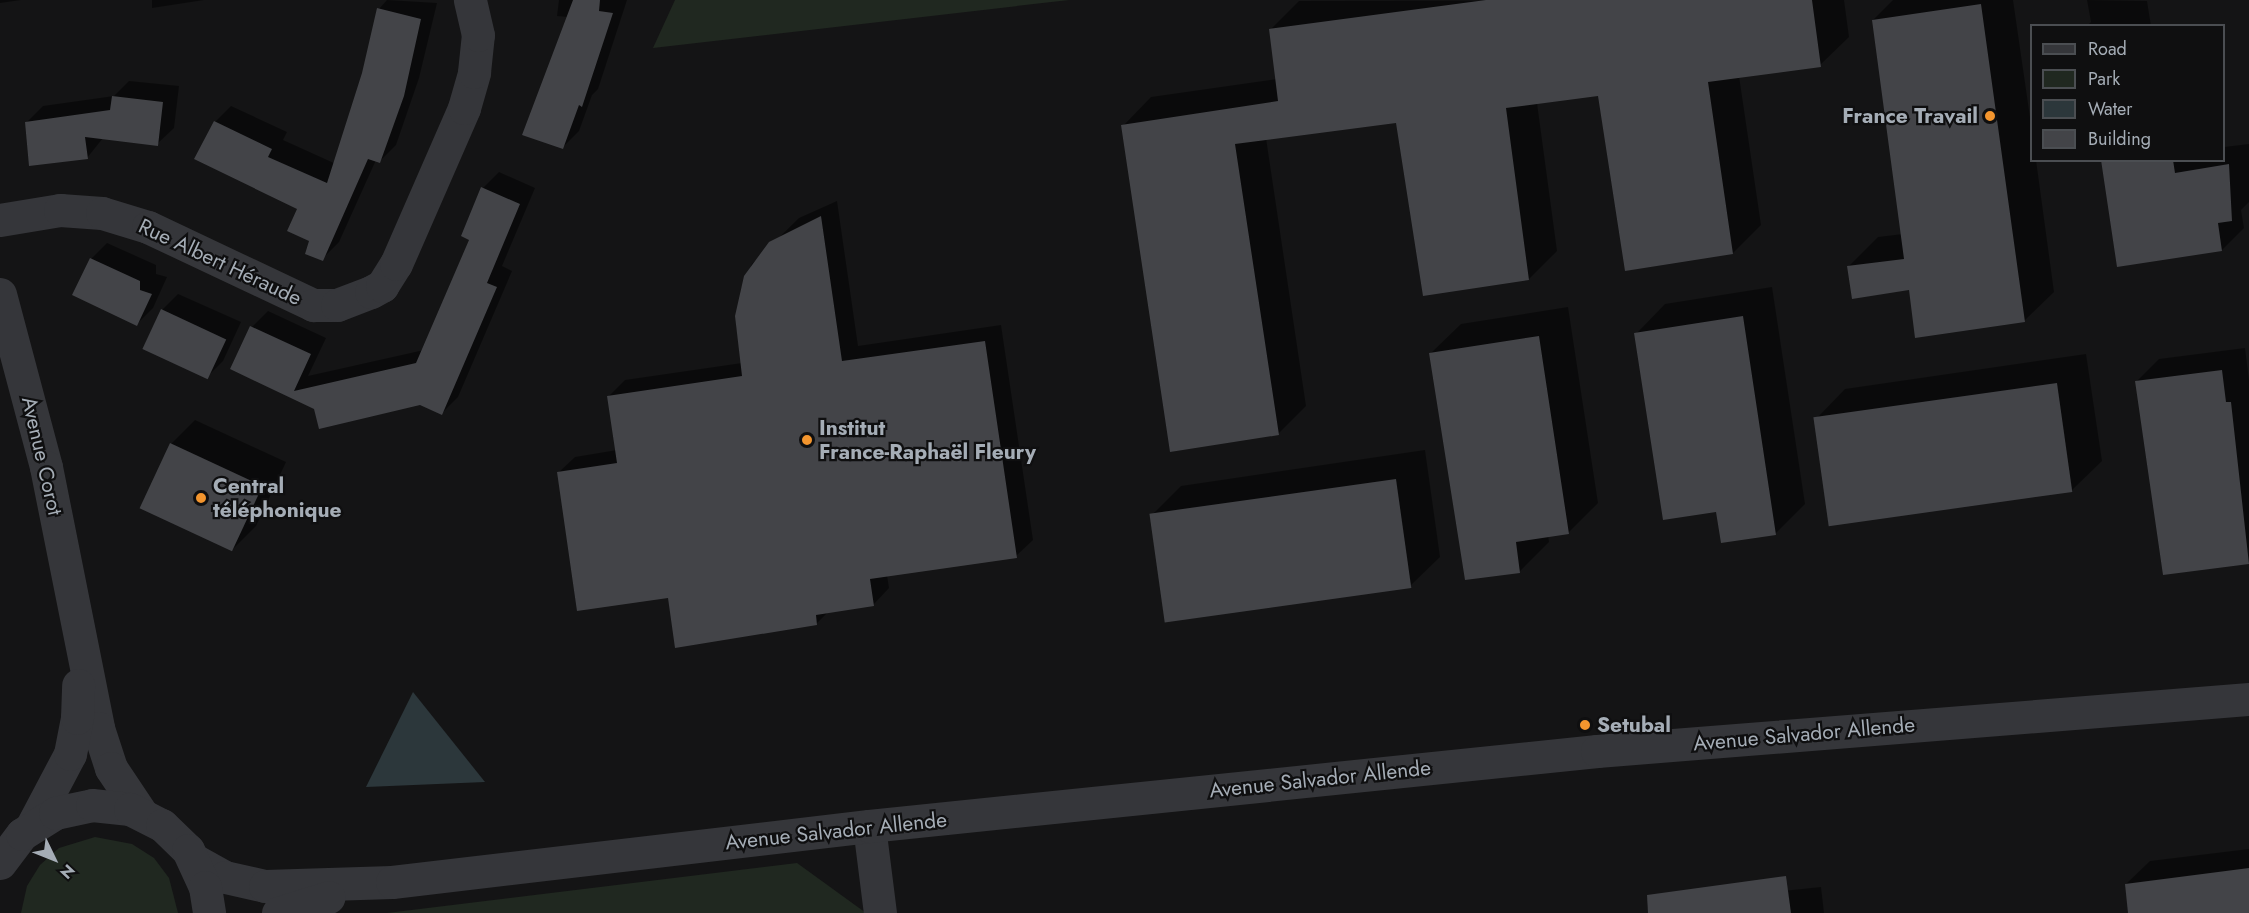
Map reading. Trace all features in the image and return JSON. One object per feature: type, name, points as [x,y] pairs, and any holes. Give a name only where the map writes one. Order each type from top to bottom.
[{"type":"street","name":"Rue Albert Héraude","points":[[0,220],[60,210],[102,213],[148,227],[313,305],[338,305],[371,292],[382,286],[396,264],[464,108],[474,72],[478,35],[470,0]]},
{"type":"street","name":"Avenue Corot","points":[[0,294],[46,467],[75,621],[106,756],[141,813]]},
{"type":"street","name":"Avenue Corot","points":[[32,826],[65,767],[73,743],[78,706],[75,621]]},
{"type":"street","name":"Avenue Salvador Allende","points":[[194,860],[225,877],[265,886],[393,882],[869,826],[1597,751],[2249,699]]},
{"type":"street","points":[[0,863],[13,843],[32,826],[79,806],[104,804],[141,813],[172,832],[194,860],[205,886],[209,913]]},
{"type":"street","points":[[869,826],[880,913]]},
{"type":"street","name":"Avenue Salvador Allende","points":[[278,913],[393,882]]},
{"type":"green space","points":[[675,0],[1069,0],[653,48]]},
{"type":"green space","points":[[95,837],[132,844],[154,858],[169,878],[178,913],[21,913],[27,886],[40,865],[59,848]]},
{"type":"green space","points":[[797,863],[866,913],[387,913]]},
{"type":"water","points":[[413,692],[485,782],[366,787]]},
{"type":"building","points":[[573,0],[600,0],[599,11],[613,13],[582,107],[579,105],[563,149],[522,135]]},
{"type":"building","points":[[1486,0],[1812,0],[1821,67],[1708,82],[1733,254],[1625,271],[1598,96],[1506,108],[1529,280],[1423,296],[1396,123],[1235,144],[1279,435],[1170,452],[1121,125],[1278,101],[1269,29]]},
{"type":"building","points":[[1981,4],[2025,322],[1915,338],[1909,290],[1852,299],[1847,266],[1904,259],[1872,20]]},
{"type":"building","points":[[377,8],[421,19],[404,96],[380,163],[368,159],[323,261],[305,254],[309,241],[287,231],[297,209],[194,159],[214,121],[272,149],[268,157],[327,183],[362,73]]},
{"type":"building","points":[[112,96],[163,102],[158,146],[85,137],[88,159],[29,166],[25,122],[110,110]]},
{"type":"building","points":[[2101,162],[2173,162],[2175,173],[2229,164],[2232,221],[2218,223],[2222,251],[2117,267]]},
{"type":"building","points":[[481,187],[520,204],[487,283],[497,287],[442,415],[420,405],[319,429],[314,409],[230,369],[250,326],[311,354],[294,391],[416,363],[469,240],[461,236]]},
{"type":"building","name":"Institut France-Raphaël Fleury","points":[[821,216],[842,361],[985,341],[1017,558],[870,579],[874,606],[816,615],[817,625],[675,648],[668,598],[577,611],[557,472],[617,463],[607,396],[742,376],[735,316],[744,276],[769,242]]},
{"type":"building","points":[[90,258],[140,281],[140,290],[152,294],[137,326],[72,295]]},
{"type":"building","points":[[161,309],[226,339],[208,379],[142,349]]},
{"type":"building","points":[[1743,316],[1776,535],[1721,543],[1716,512],[1663,520],[1634,333]]},
{"type":"building","points":[[1539,336],[1569,534],[1516,542],[1520,573],[1465,580],[1429,353]]},
{"type":"building","points":[[2222,370],[2226,402],[2231,402],[2249,564],[2163,575],[2135,381]]},
{"type":"building","points":[[2057,383],[2072,492],[1829,526],[1813,417]]},
{"type":"building","name":"Central téléphonique","points":[[170,443],[262,486],[232,551],[140,508]]},
{"type":"building","points":[[1396,479],[1411,588],[1165,623],[1149,514]]},
{"type":"building","points":[[2249,868],[2249,913],[2128,913],[2125,884]]},
{"type":"building","points":[[1786,876],[1791,913],[1648,913],[1647,895]]},
{"type":"place","name":"France Travail","points":[[1990,116]]},
{"type":"place","name":"Institut France-Raphaël Fleury","points":[[807,440]]},
{"type":"place","name":"Central téléphonique","points":[[201,498]]},
{"type":"place","name":"Setubal","points":[[1585,725]]}]
